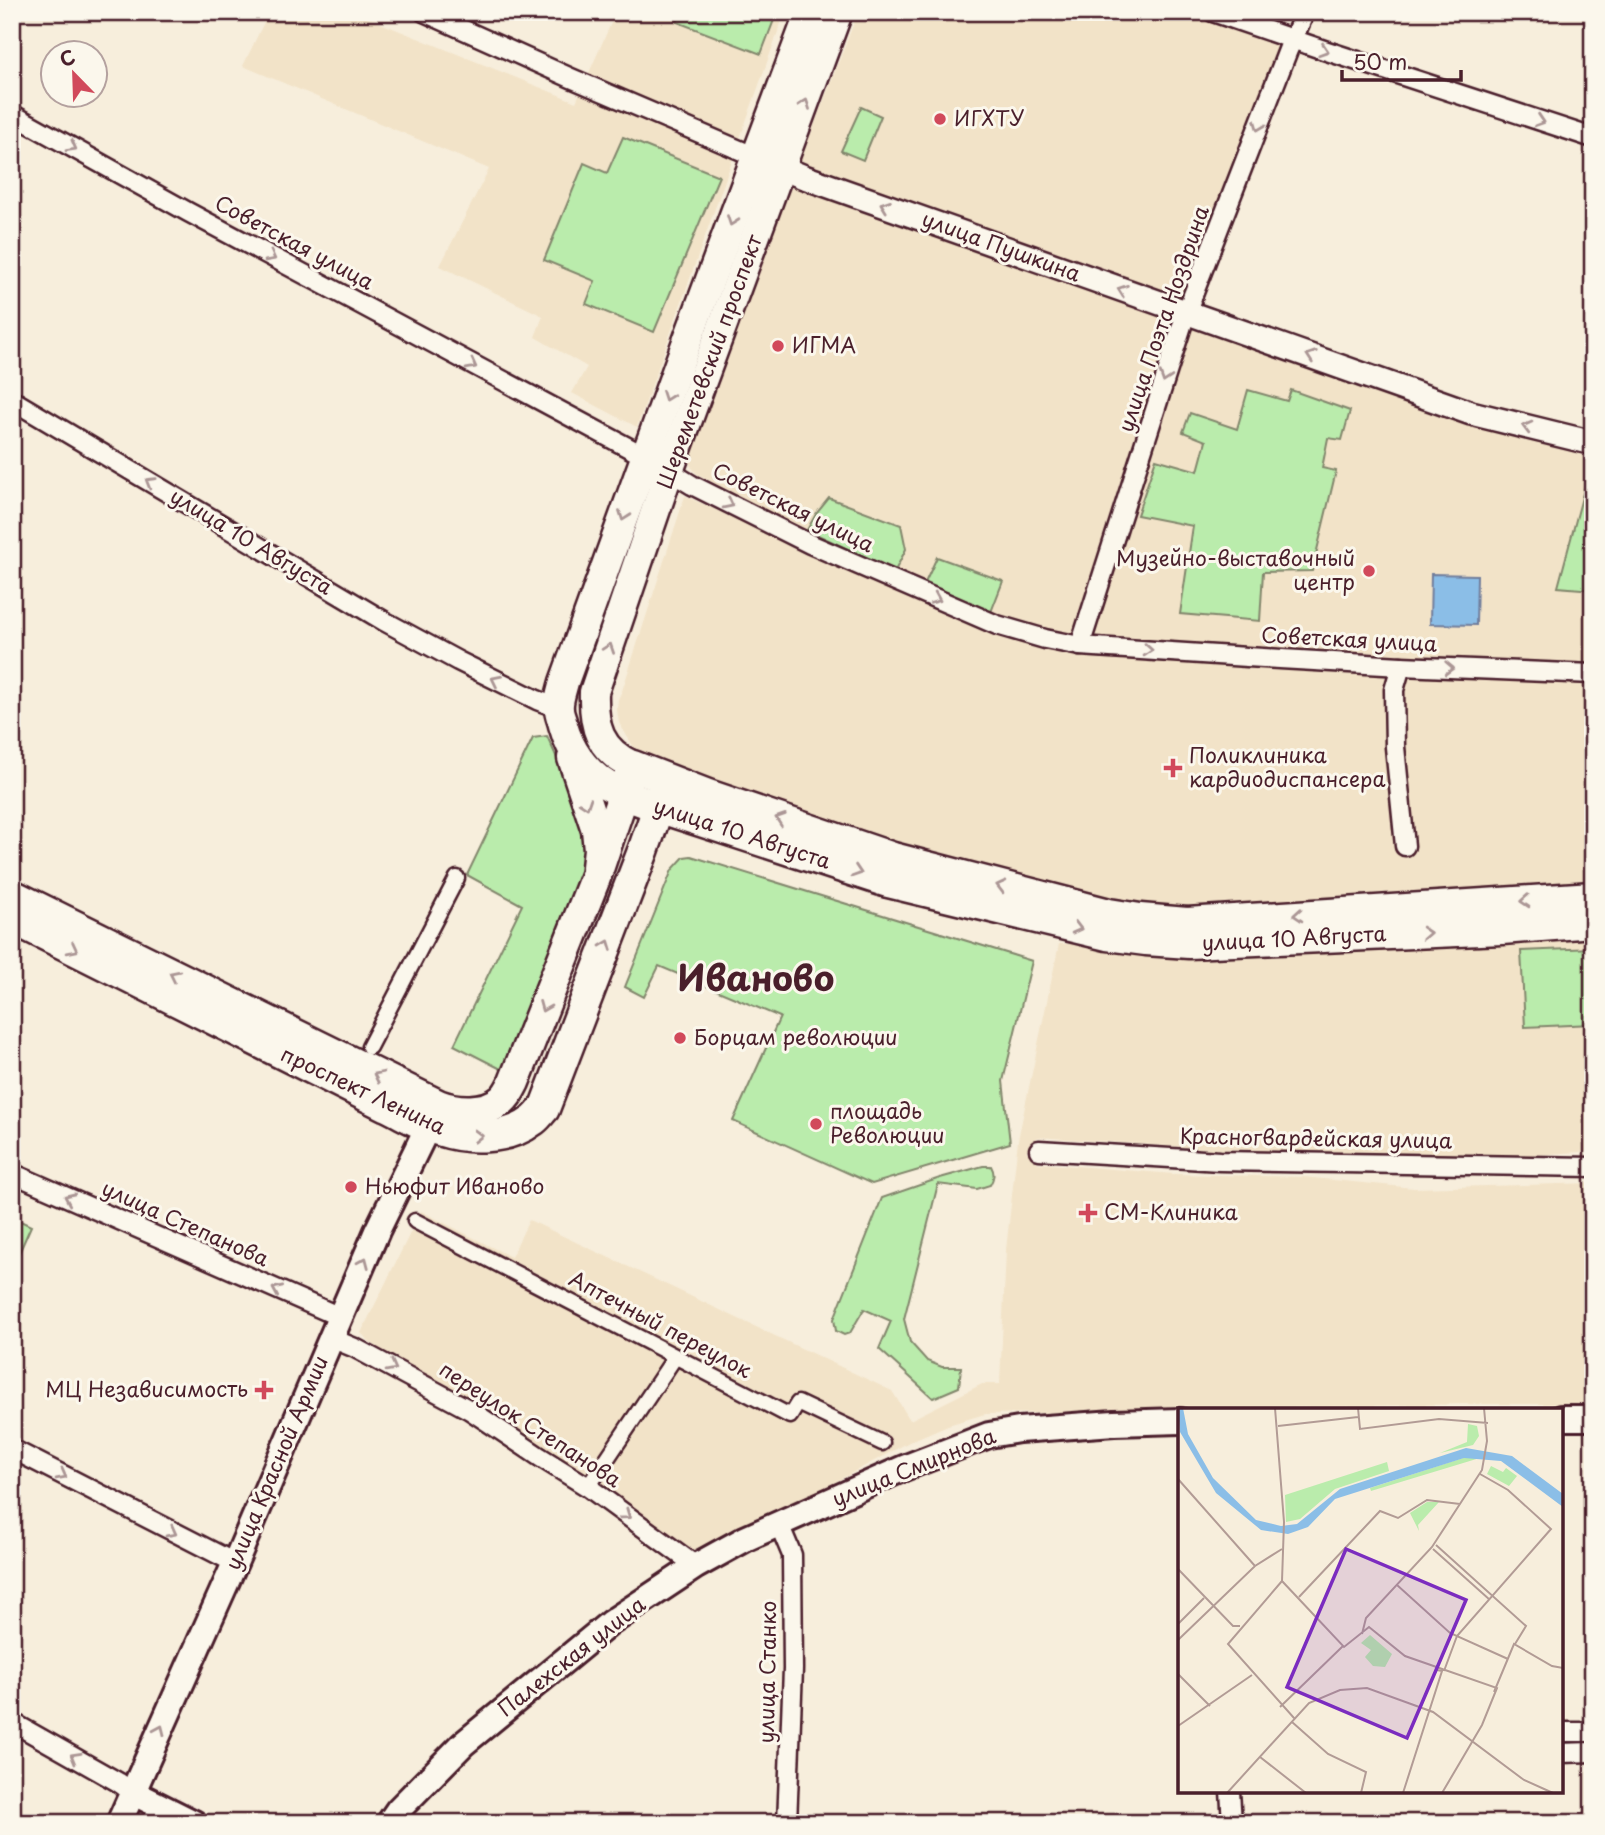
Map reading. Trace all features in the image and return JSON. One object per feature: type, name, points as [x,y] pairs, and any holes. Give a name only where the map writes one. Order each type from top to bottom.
[{"type":"highway","name":"улица 10 Августа","points":[[633,766],[708,795],[893,858],[1109,914],[1140,919],[1187,923],[1593,897]]},
{"type":"highway","name":"проспект Ленина","points":[[12,918],[433,1115],[485,1108],[501,1101],[514,1082],[595,878],[633,766]]},
{"type":"highway","name":"проспект Ленина","points":[[12,895],[433,1115],[440,1131],[465,1136],[496,1135],[531,1122],[544,1109],[668,779]]},
{"type":"highway","name":"улица 10 Августа","points":[[623,794],[888,881],[1107,935],[1203,943],[1593,922]]},
{"type":"highway","name":"проспект Ленина","points":[[643,851],[658,835],[673,825],[699,821]]},
{"type":"main road","name":"Шереметевский проспект","points":[[769,163],[810,12]]},
{"type":"main road","name":"Шереметевский проспект","points":[[558,708],[564,682],[657,464],[769,163],[838,12]]},
{"type":"main road","name":"Шереметевский проспект","points":[[593,714],[594,692],[657,464]]},
{"type":"main road","name":"улица 10 Августа","points":[[558,708],[567,738],[589,772],[623,794]]},
{"type":"main road","name":"улица 10 Августа","points":[[593,714],[596,728],[606,747],[620,760],[633,766]]},
{"type":"main road","name":"проспект Ленина","points":[[567,738],[596,830],[598,849],[595,878]]},
{"type":"main road","name":"улица Красной Армии","points":[[119,1823],[377,1231],[433,1115]]},
{"type":"main road","points":[[1563,1418],[1593,1418]]},
{"type":"main road","name":"улица Смирнова","points":[[779,1524],[904,1468],[989,1435],[1057,1427],[1178,1421]]},
{"type":"main road","name":"Палехская улица","points":[[389,1823],[398,1810],[463,1745],[610,1623],[696,1566],[779,1524]]},
{"type":"main road","points":[[134,1793],[194,1823]]},
{"type":"street","name":"улица Пушкина","points":[[424,12],[769,163],[1471,413],[1593,443]]},
{"type":"street","points":[[1213,12],[1593,138]]},
{"type":"street","name":"улица Поэта Ноздрина","points":[[1080,646],[1186,313],[1305,12]]},
{"type":"street","name":"Советская улица","points":[[12,114],[188,212],[741,510],[810,544],[997,625],[1080,646],[1401,666],[1593,674]]},
{"type":"street","name":"улица 10 Августа","points":[[12,400],[384,621],[458,661],[558,708]]},
{"type":"street","points":[[1401,666],[1394,690],[1395,736],[1405,846]]},
{"type":"street","points":[[369,1047],[457,877]]},
{"type":"street","name":"Красногвардейская улица","points":[[1039,1150],[1220,1161],[1593,1167]]},
{"type":"street","name":"улица Степанова","points":[[12,1173],[335,1327]]},
{"type":"street","name":"Аптечный переулок","points":[[415,1221],[790,1416],[798,1403],[882,1443]]},
{"type":"street","name":"переулок Степанова","points":[[335,1327],[355,1348],[470,1410],[588,1487],[696,1566]]},
{"type":"street","points":[[588,1487],[675,1357]]},
{"type":"street","points":[[12,1449],[234,1563]]},
{"type":"street","name":"улица Станко","points":[[779,1524],[792,1555],[793,1669],[786,1823]]},
{"type":"street","points":[[12,1722],[134,1793]]},
{"type":"street","points":[[1563,1731],[1593,1732]]},
{"type":"street","points":[[1563,1753],[1593,1752]]},
{"type":"street","points":[[1230,1793],[1232,1823]]},
{"type":"shaded area","points":[[269,12],[353,12],[576,102],[616,12],[785,12],[637,427],[572,393],[587,367],[535,337],[543,316],[440,266],[489,169],[243,66]]},
{"type":"shaded area","points":[[858,12],[1194,12],[1286,44],[1189,311],[796,172]]},
{"type":"shaded area","points":[[793,175],[1188,316],[1079,640],[997,617],[813,538],[696,473],[690,465],[690,455]]},
{"type":"shaded area","points":[[1192,317],[1585,456],[1593,456],[1593,667],[1084,641]]},
{"type":"shaded area","points":[[685,496],[994,633],[1104,657],[1404,675],[1593,681],[1593,885],[1187,911],[1149,907],[920,857],[644,757],[633,746],[619,723],[618,699]]},
{"type":"shaded area","points":[[1593,933],[1593,1151],[1414,1163],[1038,1137],[1026,1151],[1038,1163],[1174,1174],[1303,1177],[1414,1188],[1593,1183],[1593,1404],[1178,1408],[985,1414],[948,1425],[913,1440],[696,1557],[540,1457],[370,1342],[361,1333],[421,1211],[511,1257],[529,1220],[892,1391],[910,1420],[982,1384],[1000,1384],[1006,1250],[1018,1140],[1059,944]]},
{"type":"green space","points":[[681,12],[777,12],[761,54],[677,22]]},
{"type":"green space","points":[[861,107],[881,116],[863,160],[841,151]]},
{"type":"green space","points":[[623,137],[719,176],[654,332],[586,304],[595,281],[544,260],[584,163],[607,173]]},
{"type":"green space","points":[[1248,390],[1287,401],[1291,390],[1350,411],[1342,440],[1328,438],[1322,468],[1336,471],[1312,571],[1263,572],[1260,621],[1180,614],[1193,526],[1137,515],[1156,459],[1198,471],[1206,441],[1183,432],[1190,413],[1237,429]]},
{"type":"green space","points":[[1589,471],[1593,471],[1593,590],[1558,587]]},
{"type":"green space","points":[[829,498],[901,525],[906,549],[895,571],[807,530]]},
{"type":"green space","points":[[937,557],[1003,581],[991,612],[924,585]]},
{"type":"green space","points":[[547,736],[590,831],[591,861],[503,1070],[454,1045],[522,905],[467,875],[533,738]]},
{"type":"green space","points":[[691,856],[1032,961],[1003,1081],[1010,1143],[872,1184],[733,1121],[780,1017],[659,966],[644,997],[625,987],[672,870],[684,857]]},
{"type":"green space","points":[[1593,948],[1593,1024],[1525,1027],[1521,951]]},
{"type":"green space","points":[[983,1166],[991,1166],[993,1176],[990,1185],[977,1189],[938,1184],[904,1319],[910,1342],[927,1361],[942,1367],[961,1367],[959,1387],[933,1398],[879,1349],[891,1321],[864,1309],[850,1333],[844,1335],[836,1331],[834,1319],[882,1198]]},
{"type":"green space","points":[[12,1217],[31,1226],[12,1269]]},
{"type":"water","points":[[1431,574],[1477,575],[1476,625],[1430,624]]},
{"type":"place","name":"ИГХТУ","points":[[940,119]]},
{"type":"place","name":"ИГМА","points":[[778,346]]},
{"type":"place","name":"Музейно-выставочный центр","points":[[1369,571]]},
{"type":"place","name":"Поликлиника кардиодиспансера","points":[[1173,768]]},
{"type":"place","name":"Борцам революции","points":[[680,1038]]},
{"type":"place","name":"площадь Революции","points":[[816,1124]]},
{"type":"place","name":"Ньюфит Иваново","points":[[351,1187]]},
{"type":"place","name":"СМ-Клиника","points":[[1088,1213]]},
{"type":"place","name":"МЦ Независимость","points":[[264,1390]]},
{"type":"district","name":"Иваново","points":[[756,979]]}]
